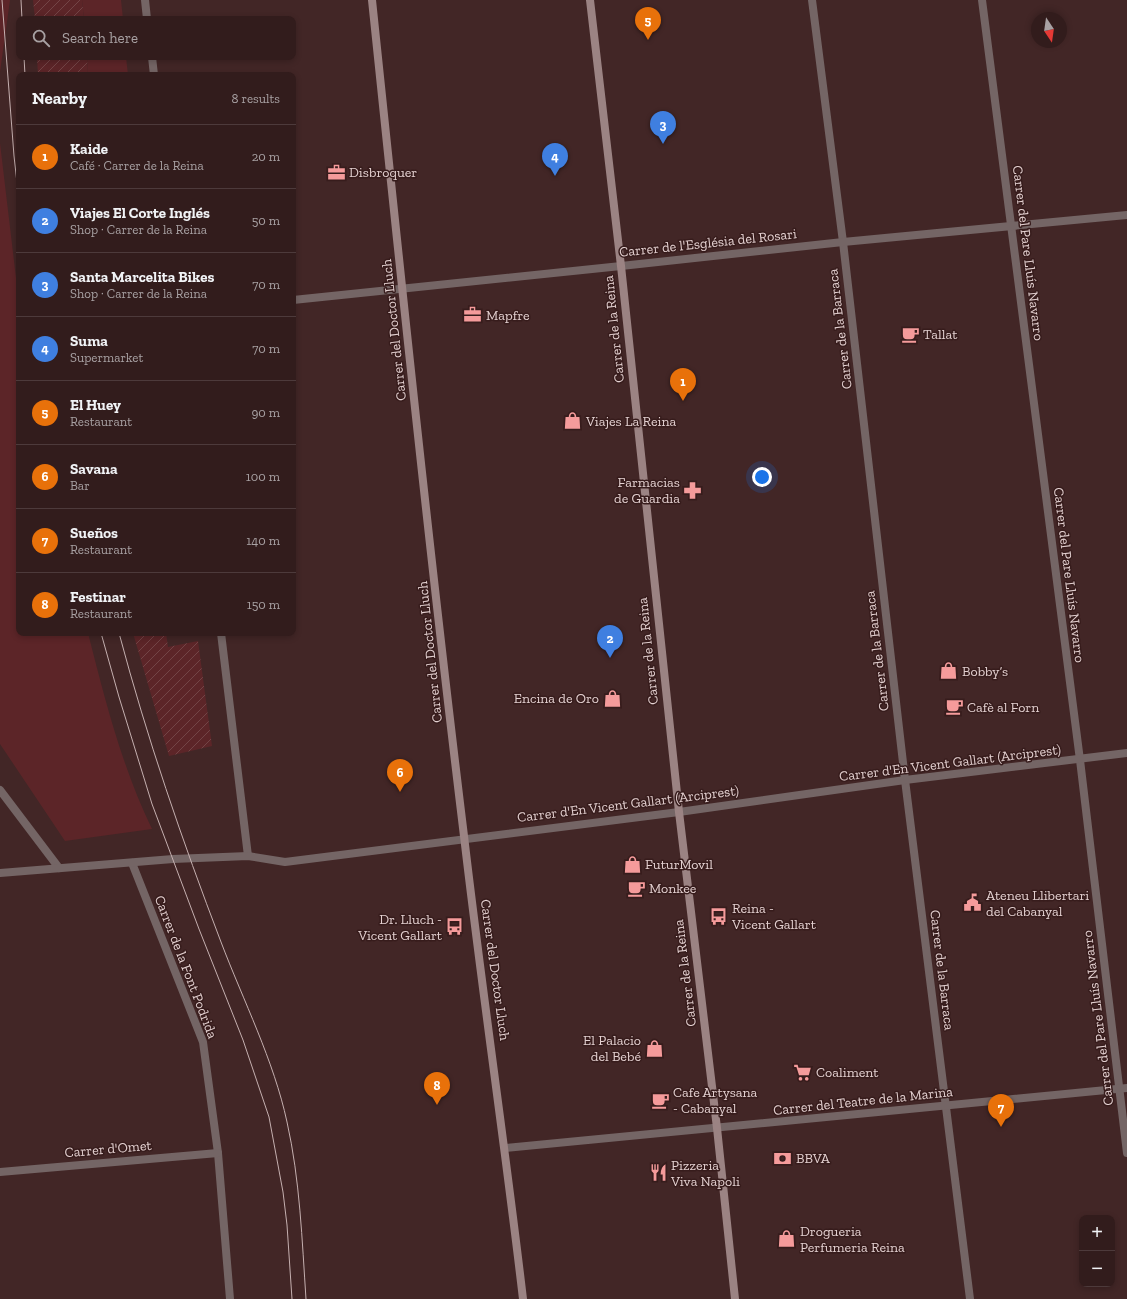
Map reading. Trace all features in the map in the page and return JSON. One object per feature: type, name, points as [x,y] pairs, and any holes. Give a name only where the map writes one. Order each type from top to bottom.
[{"type":"street","points":[[145,0],[147,16]]},
{"type":"street","name":"Carrer del Doctor Lluch","points":[[372,0],[402,288],[464,838],[505,1148],[523,1299]]},
{"type":"street","name":"Carrer de la Reina","points":[[590,0],[621,266],[679,812],[717,1128],[735,1299]]},
{"type":"street","name":"Carrer de la Barraca","points":[[812,0],[843,242],[905,780],[970,1299]]},
{"type":"street","name":"Carrer del Pare Lluís Navarro","points":[[982,0],[1123,1088],[1127,1153]]},
{"type":"street","points":[[152,60],[154,72]]},
{"type":"street","name":"Carrer de l'Església del Rosari","points":[[296,300],[843,242],[1127,215]]},
{"type":"street","points":[[221,636],[248,856]]},
{"type":"street","name":"Carrer d'En Vicent Gallart (Arciprest)","points":[[0,873],[173,859],[248,856],[285,862],[464,838],[679,812],[905,780],[1080,760],[1127,753]]},
{"type":"street","points":[[0,790],[59,868]]},
{"type":"street","name":"Carrer de la Font Podrida","points":[[132,863],[203,1042],[218,1153]]},
{"type":"street","name":"Carrer del Teatre de la Marina","points":[[505,1148],[1123,1088]]},
{"type":"street","points":[[218,1153],[230,1299]]},
{"type":"street","name":"Carrer d'Omet","points":[[0,1172],[218,1153]]},
{"type":"shaded area","points":[[0,0],[10,0],[0,72]]},
{"type":"shaded area","points":[[33,0],[82,0],[84,16],[35,16]]},
{"type":"shaded area","points":[[82,0],[121,0],[123,16],[84,16]]},
{"type":"shaded area","points":[[37,60],[87,60],[88,72],[38,72]]},
{"type":"shaded area","points":[[87,60],[126,60],[128,72],[88,72]]},
{"type":"shaded area","points":[[0,143],[16,278],[16,636],[89,636],[115,733],[141,806],[152,829],[65,841],[0,744]]},
{"type":"shaded area","points":[[134,636],[166,636],[168,647],[198,641],[212,746],[169,756]]},
{"type":"tram line","points":[[2,0],[16,174]]},
{"type":"tram line","points":[[21,0],[22,16]]},
{"type":"tram line","points":[[24,60],[25,72]]},
{"type":"tram line","points":[[102,636],[152,804],[243,1040],[269,1117],[283,1192],[287,1225],[292,1299]]},
{"type":"tram line","points":[[120,636],[153,750],[179,827],[221,942],[266,1054],[281,1099],[287,1122],[298,1188],[306,1299]]},
{"type":"place","name":"El Huey","points":[[648,40]]},
{"type":"place","name":"Santa Marcelita Bikes","points":[[663,144]]},
{"type":"place","name":"Disbroquer","points":[[336,172]]},
{"type":"place","name":"Suma","points":[[555,176]]},
{"type":"place","name":"Mapfre","points":[[473,315]]},
{"type":"place","name":"Tallat","points":[[910,334]]},
{"type":"place","name":"Kaide","points":[[683,401]]},
{"type":"place","name":"Viajes La Reina","points":[[573,421]]},
{"type":"place","name":"Farmacias de Guardia","points":[[693,490]]},
{"type":"place","name":"Viajes El Corte Inglés","points":[[610,658]]},
{"type":"place","name":"Bobby’s","points":[[949,671]]},
{"type":"place","name":"Encina de Oro","points":[[612,698]]},
{"type":"place","name":"Cafè al Forn","points":[[954,707]]},
{"type":"place","name":"Savana","points":[[400,792]]},
{"type":"place","name":"FuturMovil","points":[[632,864]]},
{"type":"place","name":"Monkee","points":[[636,888]]},
{"type":"place","name":"Ateneu Llibertari del Cabanyal","points":[[973,903]]},
{"type":"place","name":"Reina - Vicent Gallart","points":[[719,916]]},
{"type":"place","name":"Dr. Lluch - Vicent Gallart","points":[[455,927]]},
{"type":"place","name":"El Palacio del Bebé","points":[[654,1048]]},
{"type":"place","name":"Coaliment","points":[[803,1072]]},
{"type":"place","name":"Cafe Artysana - Cabanyal","points":[[660,1100]]},
{"type":"place","name":"Festinar","points":[[437,1105]]},
{"type":"place","name":"Sueños","points":[[1001,1127]]},
{"type":"place","name":"BBVA","points":[[783,1158]]},
{"type":"place","name":"Pizzeria Viva Napoli","points":[[658,1173]]},
{"type":"place","name":"Drogueria Perfumeria Reina","points":[[787,1239]]}]
